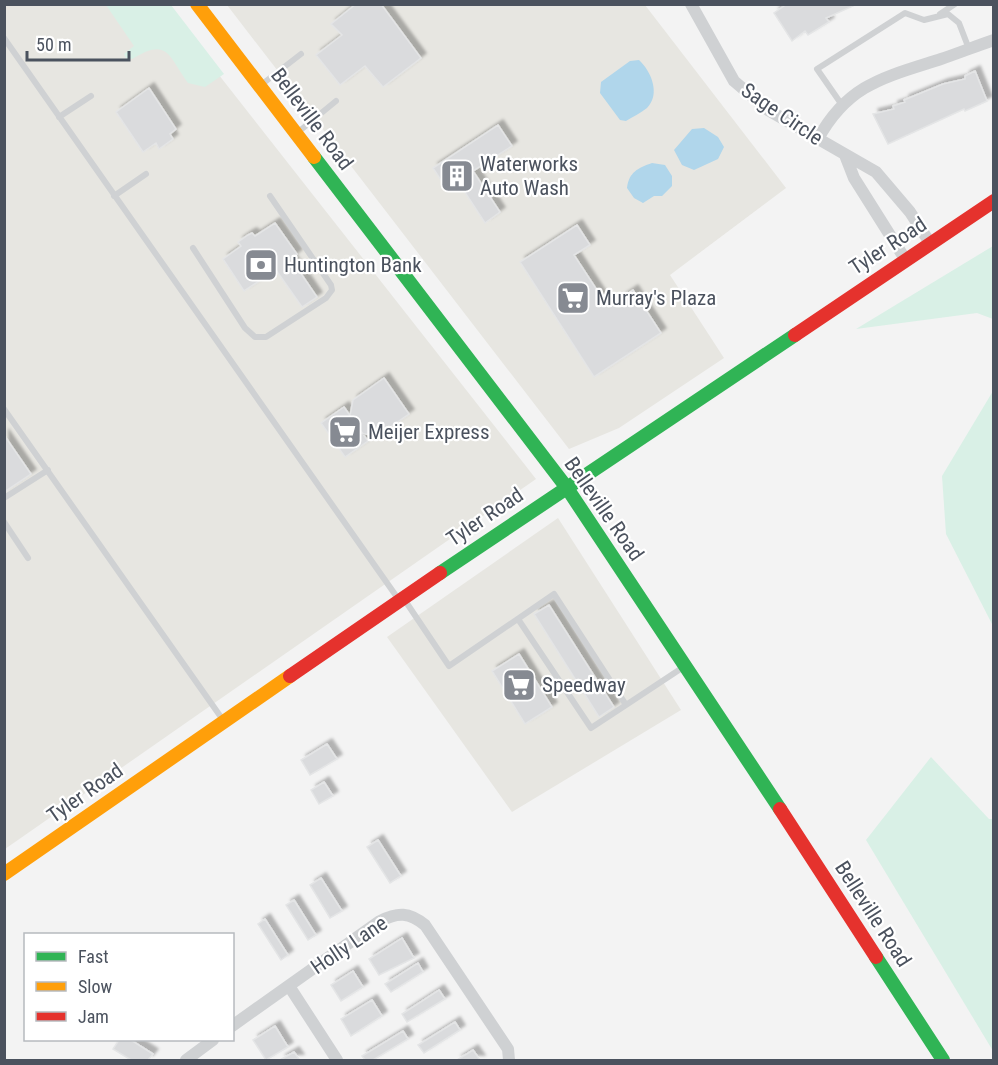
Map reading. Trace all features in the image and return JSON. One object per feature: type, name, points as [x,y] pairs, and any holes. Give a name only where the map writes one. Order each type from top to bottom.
[{"type":"main road","name":"Belleville Road","points":[[197,4],[567,488],[943,1060]]},
{"type":"main road","name":"Tyler Road","points":[[4,874],[401,599],[993,201]]},
{"type":"street","name":"Sage Circle","points":[[691,4],[734,81],[768,110],[876,172],[910,212],[930,243]]},
{"type":"street","points":[[818,139],[842,105],[856,91],[874,81],[993,40]]},
{"type":"street","name":"Sage Circle","points":[[845,155],[854,178],[905,260]]},
{"type":"street","name":"Holly Lane","points":[[234,1025],[380,921],[393,914],[412,915],[425,925],[508,1049],[509,1060]]},
{"type":"street","points":[[289,986],[337,1060]]},
{"type":"street","points":[[186,1060],[212,1041]]},
{"type":"lane","points":[[937,16],[955,4]]},
{"type":"lane","points":[[842,105],[817,69],[905,13],[924,20],[948,14],[959,23],[969,49]]},
{"type":"lane","points":[[4,38],[449,666],[554,594],[626,705]]},
{"type":"lane","points":[[260,85],[301,54]]},
{"type":"lane","points":[[59,117],[91,96]]},
{"type":"lane","points":[[296,133],[336,100]]},
{"type":"lane","points":[[114,196],[146,174]]},
{"type":"lane","points":[[193,248],[250,335],[255,337],[266,337],[326,298],[332,290],[331,285],[270,196]]},
{"type":"lane","points":[[4,409],[224,721]]},
{"type":"lane","points":[[4,498],[48,470]]},
{"type":"lane","points":[[4,522],[28,558]]},
{"type":"lane","points":[[518,619],[591,728],[685,665]]},
{"type":"shaded area","points":[[5,5],[164,5],[536,479],[5,849]]},
{"type":"shaded area","points":[[227,5],[645,5],[786,188],[670,275],[724,358],[619,428],[569,449]]},
{"type":"shaded area","points":[[558,518],[681,710],[512,812],[387,637]]},
{"type":"green space","points":[[106,5],[171,5],[224,74],[205,87],[188,83],[166,52],[153,50],[132,59],[126,58],[124,54],[134,46]]},
{"type":"green space","points":[[993,246],[993,319],[977,313],[856,329]]},
{"type":"green space","points":[[993,391],[993,626],[946,534],[942,476]]},
{"type":"green space","points":[[931,757],[989,819],[993,819],[993,1051],[866,840]]},
{"type":"water","points":[[639,60],[653,83],[653,96],[645,110],[626,121],[620,120],[600,93],[601,82],[630,61]]},
{"type":"water","points":[[704,128],[718,137],[724,147],[718,159],[694,170],[682,165],[674,150],[692,129]]},
{"type":"water","points":[[652,163],[665,165],[672,176],[672,186],[662,196],[654,196],[643,203],[634,198],[627,188],[628,183],[635,171]]},
{"type":"building","points":[[356,4],[381,4],[421,58],[383,87],[365,66],[340,85],[316,55],[342,35],[331,24]]},
{"type":"building","points":[[787,4],[852,4],[853,6],[826,18],[829,22],[808,35],[805,31],[792,41],[774,13]]},
{"type":"building","points":[[975,71],[987,101],[965,111],[964,109],[888,144],[873,114],[894,109],[893,106],[905,102],[904,100],[943,84],[965,79],[965,76]]},
{"type":"building","points":[[149,88],[176,129],[170,134],[173,139],[159,149],[156,143],[143,152],[116,112]]},
{"type":"building","name":"Waterworks Auto Wash","points":[[498,125],[512,146],[473,171],[500,212],[485,223],[457,180],[446,188],[433,168]]},
{"type":"building","name":"Huntington Bank","points":[[275,223],[297,254],[291,259],[317,297],[302,307],[276,270],[244,291],[223,259],[241,246],[238,242],[248,235],[252,233],[255,236]]},
{"type":"building","name":"Murray's Plaza","points":[[577,225],[590,245],[574,255],[608,307],[633,290],[661,333],[594,377],[520,262]]},
{"type":"building","points":[[384,378],[409,414],[377,436],[347,431],[353,400]]},
{"type":"building","name":"Meijer Express","points":[[344,407],[368,441],[345,457],[321,423]]},
{"type":"building","points":[[4,435],[31,474],[4,492]]},
{"type":"building","points":[[549,605],[614,707],[599,717],[534,614]]},
{"type":"building","points":[[519,654],[552,707],[525,724],[492,671]]},
{"type":"building","points":[[327,744],[337,759],[310,775],[301,760]]},
{"type":"building","points":[[324,782],[333,796],[319,804],[311,790]]},
{"type":"building","points":[[378,840],[401,876],[390,883],[367,847]]},
{"type":"building","points":[[321,878],[342,911],[330,918],[310,885]]},
{"type":"building","points":[[294,900],[316,935],[308,940],[286,905]]},
{"type":"building","points":[[265,919],[288,955],[281,960],[258,924]]},
{"type":"building","points":[[402,938],[414,958],[379,975],[369,959]]},
{"type":"building","points":[[418,963],[423,972],[391,992],[385,984]]},
{"type":"building","points":[[353,971],[363,987],[341,1001],[331,985]]},
{"type":"building","points":[[439,990],[445,999],[407,1022],[402,1014]]},
{"type":"building","points":[[372,1000],[382,1016],[351,1036],[341,1019]]},
{"type":"building","points":[[455,1022],[460,1030],[424,1053],[418,1045]]},
{"type":"building","points":[[275,1026],[288,1047],[266,1060],[253,1040]]},
{"type":"building","points":[[403,1031],[408,1039],[373,1060],[365,1060],[362,1056]]},
{"type":"building","points":[[118,1041],[133,1041],[153,1054],[148,1060],[131,1060],[113,1049]]},
{"type":"building","points":[[473,1050],[480,1060],[457,1060]]},
{"type":"building","points":[[294,1052],[299,1059],[280,1060]]},
{"type":"traffic: fast","points":[[314,157],[567,488],[780,809]]},
{"type":"traffic: fast","points":[[440,573],[795,335]]},
{"type":"traffic: fast","points":[[876,957],[943,1060]]},
{"type":"traffic: slow","points":[[197,4],[314,157]]},
{"type":"traffic: slow","points":[[4,874],[290,676]]},
{"type":"traffic: jam","points":[[795,335],[994,201]]},
{"type":"traffic: jam","points":[[290,676],[440,573]]},
{"type":"traffic: jam","points":[[780,809],[876,957]]},
{"type":"place","name":"Waterworks Auto Wash","points":[[457,176]]},
{"type":"place","name":"Huntington Bank","points":[[261,265]]},
{"type":"place","name":"Murray's Plaza","points":[[573,298]]},
{"type":"place","name":"Meijer Express","points":[[345,432]]},
{"type":"place","name":"Speedway","points":[[519,685]]}]
